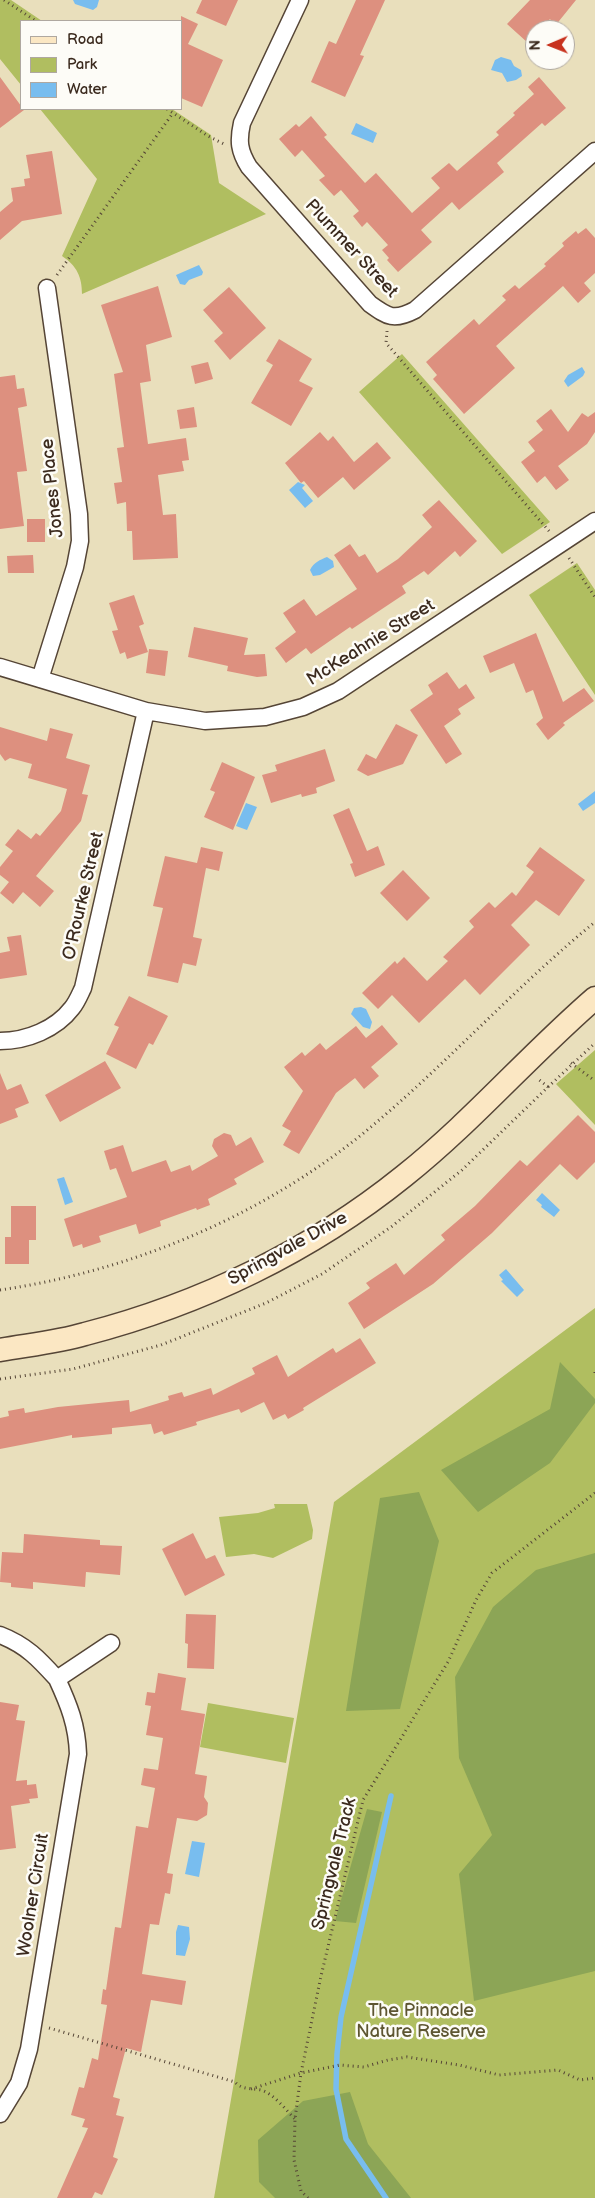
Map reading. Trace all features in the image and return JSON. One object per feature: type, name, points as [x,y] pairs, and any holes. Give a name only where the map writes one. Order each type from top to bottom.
[{"type":"main road","name":"Springvale Drive","points":[[0,1350],[84,1335],[180,1304],[253,1272],[327,1232],[405,1176],[595,998]]},
{"type":"street","points":[[239,146],[242,123],[300,0]]},
{"type":"street","name":"Plummer Street","points":[[239,146],[249,167],[370,304],[387,317],[403,316],[415,310],[595,151]]},
{"type":"street","name":"Jones Place","points":[[40,679],[75,568],[80,541],[79,514],[47,288]]},
{"type":"street","name":"McKeahnie Street","points":[[0,667],[146,711],[205,722],[265,718],[303,707],[338,691],[595,521]]},
{"type":"street","name":"O'Rourke Street","points":[[0,1041],[32,1036],[55,1024],[73,1008],[84,988],[146,711]]},
{"type":"street","name":"Woolner Circuit","points":[[0,1635],[15,1641],[39,1658],[57,1679],[71,1708],[78,1754],[29,2049],[19,2083],[11,2099],[0,2114]]},
{"type":"street","points":[[57,1679],[111,1642]]},
{"type":"path","points":[[4,0],[34,20]]},
{"type":"path","points":[[168,110],[208,136],[226,145],[239,146]]},
{"type":"path","points":[[47,288],[173,113]]},
{"type":"path","points":[[386,343],[560,544],[595,597]]},
{"type":"path","points":[[0,1290],[41,1284],[90,1272],[148,1254],[201,1232],[316,1169],[383,1116],[429,1076],[558,952],[595,922]]},
{"type":"path","points":[[548,1087],[571,1063],[595,1043]]},
{"type":"path","points":[[571,1063],[595,1081]]},
{"type":"path","name":"Springvale Track","points":[[308,2198],[301,2192],[294,2160],[295,2119],[301,2073],[321,1976],[363,1800],[448,1662],[476,1600],[492,1574],[595,1493]]},
{"type":"path","points":[[33,2023],[235,2082],[239,2087],[262,2091],[279,2102],[295,2119]]},
{"type":"path","points":[[251,2089],[301,2073],[340,2065],[364,2068],[388,2060],[407,2057],[459,2065],[499,2075],[558,2070],[580,2080],[595,2078]]},
{"type":"green space","points":[[0,0],[11,0],[41,20],[20,20],[20,84],[0,59]]},
{"type":"green space","points":[[41,110],[174,110],[211,135],[219,183],[266,214],[82,294],[78,272],[62,256],[97,179]]},
{"type":"green space","points":[[402,354],[550,522],[502,554],[359,392]]},
{"type":"green space","points":[[577,563],[595,590],[595,695],[529,595]]},
{"type":"green space","points":[[595,1050],[595,1125],[556,1084]]},
{"type":"green space","name":"The Pinnacle Nature Reserve","points":[[595,1308],[595,2198],[214,2198],[334,1502]]},
{"type":"green space","points":[[560,1362],[595,1399],[595,1403],[550,1463],[478,1512],[441,1470],[550,1409]]},
{"type":"green space","points":[[419,1492],[439,1541],[400,1709],[346,1711],[380,1498]]},
{"type":"green space","points":[[274,1504],[307,1504],[313,1530],[312,1539],[273,1558],[254,1554],[226,1557],[219,1517],[258,1513],[275,1508]]},
{"type":"green space","points":[[595,1553],[595,1971],[474,2001],[459,1874],[492,1835],[459,1758],[455,1677],[493,1607],[536,1570]]},
{"type":"green space","points":[[208,1703],[294,1718],[286,1763],[200,1747]]},
{"type":"green space","points":[[367,1809],[382,1812],[356,1923],[335,1921]]},
{"type":"green space","points":[[350,2092],[368,2144],[411,2198],[275,2198],[259,2182],[258,2140],[303,2101]]},
{"type":"water","points":[[73,0],[99,0],[97,7],[93,10],[75,4]]},
{"type":"water","points":[[501,57],[511,60],[514,66],[521,70],[522,76],[507,82],[502,73],[491,70],[495,60]]},
{"type":"water","points":[[356,123],[377,133],[373,143],[351,134]]},
{"type":"water","points":[[199,265],[203,272],[202,275],[189,280],[185,285],[180,284],[176,275]]},
{"type":"water","points":[[582,367],[585,372],[583,376],[568,387],[564,381],[568,375]]},
{"type":"water","points":[[298,482],[305,485],[302,488],[313,501],[305,508],[289,490]]},
{"type":"water","points":[[327,557],[333,561],[334,567],[320,575],[313,576],[310,570],[313,565]]},
{"type":"water","points":[[595,791],[595,803],[583,811],[578,804]]},
{"type":"water","points":[[246,803],[257,807],[247,830],[236,826]]},
{"type":"water","points":[[361,1007],[366,1009],[372,1022],[370,1029],[363,1027],[351,1014],[354,1008]]},
{"type":"water","points":[[64,1177],[73,1202],[65,1205],[57,1179]]},
{"type":"water","points":[[542,1193],[560,1210],[554,1217],[541,1207],[542,1205],[536,1200]]},
{"type":"water","points":[[506,1269],[524,1290],[517,1297],[501,1281],[503,1280],[499,1275]]},
{"type":"water","points":[[192,1841],[205,1843],[199,1877],[185,1874]]},
{"type":"water","points":[[178,1925],[189,1927],[190,1939],[185,1956],[176,1955],[176,1932]]},
{"type":"building","points":[[202,0],[238,0],[226,26],[196,13]]},
{"type":"building","points":[[356,0],[385,0],[360,55],[364,56],[345,97],[311,82],[329,41],[336,44]]},
{"type":"building","points":[[530,0],[576,0],[560,20],[525,20],[525,40],[507,24]]},
{"type":"building","points":[[181,16],[198,24],[188,44],[223,60],[202,107],[182,98]]},
{"type":"building","points":[[0,77],[20,104],[20,110],[24,110],[0,128]]},
{"type":"building","points":[[539,77],[566,108],[545,126],[542,123],[497,163],[504,172],[459,210],[452,202],[421,230],[432,242],[398,272],[387,260],[389,258],[382,250],[388,245],[367,222],[362,227],[353,216],[359,211],[341,190],[334,196],[319,180],[325,176],[302,150],[295,157],[279,139],[296,124],[299,127],[311,116],[327,135],[324,137],[365,183],[376,173],[412,213],[440,188],[431,178],[449,163],[457,171],[499,135],[496,132],[534,94],[528,87]]},
{"type":"building","points":[[52,151],[62,214],[22,221],[0,240],[0,212],[13,201],[11,188],[25,186],[24,179],[30,178],[26,155]]},
{"type":"building","points":[[586,228],[595,238],[595,273],[584,283],[591,291],[578,303],[563,286],[496,346],[515,368],[464,414],[433,379],[437,375],[426,362],[474,319],[479,325],[506,300],[502,296],[515,285],[519,289],[546,266],[544,264],[564,246],[562,243],[576,231],[578,234]]},
{"type":"building","points":[[158,286],[172,337],[146,345],[151,381],[140,383],[148,444],[186,438],[189,460],[182,461],[184,471],[158,475],[163,515],[176,514],[178,558],[133,560],[132,531],[127,531],[126,502],[117,504],[114,483],[122,482],[117,448],[124,447],[114,374],[123,372],[101,305]]},
{"type":"building","points":[[229,287],[266,328],[230,360],[214,341],[223,333],[203,310]]},
{"type":"building","points":[[279,339],[312,359],[299,381],[313,388],[291,426],[251,403],[273,365],[266,361]]},
{"type":"building","points":[[208,362],[213,379],[195,384],[191,366]]},
{"type":"building","points":[[15,375],[17,389],[24,388],[27,406],[18,408],[27,471],[17,472],[24,526],[0,529],[0,377]]},
{"type":"building","points":[[194,407],[197,427],[180,429],[177,410]]},
{"type":"building","points":[[551,409],[568,432],[582,413],[588,417],[595,412],[595,432],[587,444],[558,466],[569,480],[556,490],[545,476],[537,483],[521,462],[535,451],[528,442],[543,430],[536,421]]},
{"type":"building","points":[[320,432],[328,441],[333,436],[354,462],[377,442],[391,458],[354,490],[343,477],[318,498],[304,481],[301,483],[285,463]]},
{"type":"building","points":[[439,500],[477,541],[460,557],[455,551],[428,575],[424,571],[402,586],[406,593],[352,629],[350,627],[311,654],[306,648],[286,663],[275,648],[296,632],[283,613],[304,599],[316,616],[357,589],[334,555],[350,544],[359,557],[365,554],[377,573],[398,559],[432,527],[422,515]]},
{"type":"building","points":[[27,519],[45,519],[45,542],[27,542]]},
{"type":"building","points":[[33,555],[34,573],[8,573],[7,556]]},
{"type":"building","points":[[134,595],[144,624],[139,626],[148,652],[127,659],[125,652],[120,654],[112,631],[118,630],[109,603]]},
{"type":"building","points":[[194,627],[248,638],[244,655],[265,654],[267,676],[257,677],[227,671],[228,666],[188,657]]},
{"type":"building","points":[[536,633],[563,702],[584,688],[594,701],[563,723],[565,725],[548,740],[536,724],[543,718],[533,690],[526,693],[514,663],[490,673],[483,656]]},
{"type":"building","points":[[149,649],[168,651],[165,676],[146,673]]},
{"type":"building","points":[[447,672],[459,689],[466,684],[475,698],[458,709],[461,714],[444,726],[462,754],[446,764],[410,710],[433,694],[428,685]]},
{"type":"building","points":[[396,724],[418,735],[403,764],[368,776],[357,770],[366,754],[376,759]]},
{"type":"building","points":[[0,727],[47,741],[50,728],[73,734],[66,758],[90,765],[82,794],[88,795],[81,821],[36,876],[54,891],[40,907],[23,892],[13,904],[0,893],[9,882],[0,875],[0,867],[13,851],[5,845],[18,829],[31,839],[36,833],[40,836],[61,811],[67,789],[28,778],[32,764],[10,758],[5,761],[0,754]]},
{"type":"building","points":[[325,749],[335,781],[316,788],[317,793],[302,797],[301,794],[271,803],[262,775],[277,771],[275,765]]},
{"type":"building","points":[[222,762],[255,777],[233,830],[204,817],[215,792],[210,790]]},
{"type":"building","points":[[349,808],[367,851],[378,846],[385,865],[355,877],[350,864],[353,863],[333,815]]},
{"type":"building","points":[[201,847],[223,852],[219,871],[206,868],[193,937],[202,939],[196,966],[183,963],[178,983],[147,976],[163,908],[153,906],[165,856],[197,863]]},
{"type":"building","points":[[540,847],[585,880],[559,916],[536,900],[511,925],[530,945],[480,995],[465,979],[419,1023],[392,995],[378,1009],[362,993],[395,961],[397,964],[404,957],[427,981],[448,961],[443,957],[474,927],[469,921],[489,902],[495,908],[512,892],[516,896],[534,872],[526,866]]},
{"type":"building","points":[[403,870],[430,898],[407,921],[380,893]]},
{"type":"building","points":[[21,935],[27,975],[0,979],[0,953],[10,951],[7,937]]},
{"type":"building","points":[[129,996],[168,1016],[153,1045],[149,1043],[136,1069],[106,1054],[119,1027],[114,1025]]},
{"type":"building","points":[[382,1025],[398,1044],[371,1067],[379,1076],[364,1089],[355,1078],[336,1093],[299,1154],[283,1145],[291,1131],[282,1126],[303,1091],[284,1067],[302,1052],[305,1056],[320,1043],[326,1050],[356,1026],[366,1038]]},
{"type":"building","points":[[105,1061],[121,1088],[60,1122],[45,1095]]},
{"type":"building","points":[[0,1073],[7,1090],[21,1084],[29,1103],[15,1109],[18,1117],[0,1124]]},
{"type":"building","points":[[578,1115],[595,1132],[595,1162],[577,1180],[560,1164],[492,1233],[433,1284],[364,1329],[348,1303],[370,1288],[366,1283],[396,1263],[404,1275],[445,1240],[441,1235],[475,1206],[520,1160],[527,1166]]},
{"type":"building","points":[[224,1133],[231,1135],[236,1146],[251,1137],[264,1162],[234,1179],[237,1184],[208,1199],[210,1205],[160,1221],[161,1226],[139,1234],[136,1224],[99,1236],[101,1242],[83,1248],[82,1244],[73,1247],[64,1219],[127,1197],[116,1168],[110,1170],[104,1151],[123,1145],[132,1172],[166,1160],[171,1172],[190,1165],[192,1171],[218,1156],[212,1146],[214,1139]]},
{"type":"building","points":[[11,1206],[36,1206],[36,1240],[29,1240],[29,1264],[5,1264],[5,1237],[11,1237]]},
{"type":"building","points":[[360,1338],[376,1363],[288,1419],[285,1414],[273,1420],[264,1402],[241,1413],[239,1409],[196,1422],[197,1425],[164,1435],[162,1431],[154,1434],[151,1424],[112,1428],[112,1434],[72,1438],[72,1435],[0,1449],[0,1418],[9,1416],[8,1411],[24,1408],[25,1413],[58,1407],[129,1400],[130,1412],[169,1400],[168,1396],[182,1392],[184,1397],[211,1388],[213,1395],[255,1374],[252,1368],[277,1355],[288,1377],[333,1348],[336,1353]]},
{"type":"building","points":[[193,1533],[206,1559],[215,1555],[225,1575],[185,1596],[162,1549]]},
{"type":"building","points":[[24,1534],[100,1540],[100,1545],[122,1546],[120,1575],[86,1572],[85,1587],[33,1582],[33,1589],[11,1587],[11,1583],[0,1582],[2,1552],[23,1553]]},
{"type":"building","points":[[186,1614],[216,1615],[214,1669],[187,1668],[188,1644],[185,1643]]},
{"type":"building","points":[[158,1673],[186,1678],[181,1710],[205,1714],[195,1774],[207,1776],[204,1797],[208,1803],[207,1815],[197,1821],[177,1818],[167,1873],[173,1874],[170,1894],[165,1893],[159,1925],[150,1924],[142,1974],[186,1981],[182,2005],[151,2000],[141,2052],[126,2048],[113,2097],[120,2099],[116,2115],[124,2117],[113,2157],[118,2159],[102,2195],[95,2192],[92,2198],[57,2198],[88,2128],[82,2127],[85,2119],[71,2115],[79,2087],[84,2088],[92,2058],[98,2060],[107,2005],[101,2004],[103,1989],[106,1990],[115,1927],[121,1928],[136,1826],[148,1828],[155,1788],[141,1785],[144,1768],[158,1770],[163,1738],[146,1735],[151,1706],[145,1705],[147,1692],[155,1693]]},
{"type":"building","points":[[0,1702],[19,1705],[16,1720],[25,1721],[16,1781],[27,1780],[27,1785],[36,1784],[38,1798],[29,1799],[30,1803],[11,1806],[16,1848],[0,1850]]},
{"type":"waterway","points":[[386,2198],[346,2139],[336,2089],[341,2017],[391,1796]]}]
